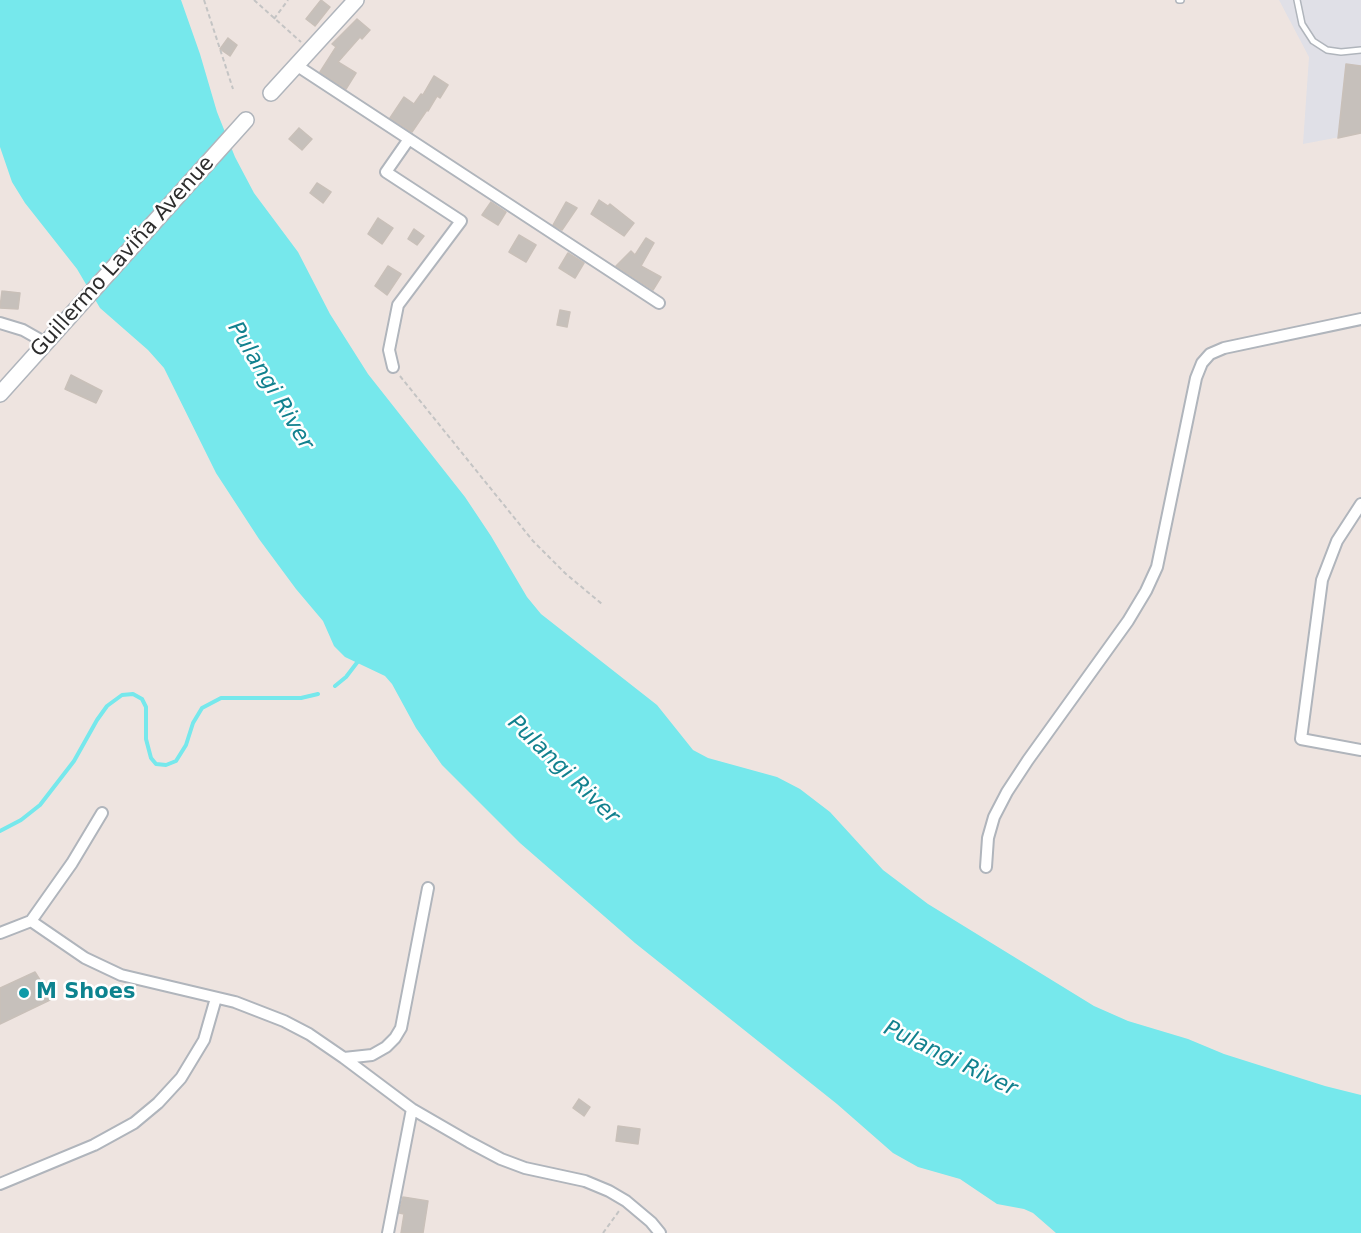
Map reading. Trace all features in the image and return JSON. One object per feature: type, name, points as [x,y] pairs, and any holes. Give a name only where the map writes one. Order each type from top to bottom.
[{"type":"street","points":[[271,93],[356,0]]},
{"type":"street","points":[[296,65],[659,303]]},
{"type":"street","name":"Guillermo Laviña Avenue","points":[[0,394],[246,120]]},
{"type":"street","points":[[393,367],[389,350],[398,305],[461,220],[386,172],[409,139]]},
{"type":"street","points":[[987,867],[988,838],[994,817],[1007,792],[1128,621],[1157,567],[1196,378],[1202,363],[1210,354],[1224,348],[1361,319]]},
{"type":"street","points":[[0,323],[23,330],[46,343]]},
{"type":"street","points":[[1361,504],[1337,541],[1322,580],[1301,739],[1361,750]]},
{"type":"street","points":[[0,933],[31,921],[72,862],[102,813]]},
{"type":"street","points":[[344,1058],[372,1055],[386,1047],[401,1028],[428,888]]},
{"type":"street","points":[[31,921],[100,966],[121,975],[252,1007],[284,1021],[309,1034],[344,1058],[412,1109],[501,1159],[525,1168],[585,1181],[626,1201],[651,1222],[660,1233]]},
{"type":"street","points":[[0,1184],[94,1145],[134,1123],[158,1103],[181,1078],[204,1040],[216,998]]},
{"type":"street","points":[[388,1233],[412,1109]]},
{"type":"street","points":[[644,1233],[651,1222]]},
{"type":"lane","points":[[1297,0],[1302,24],[1313,41],[1327,50],[1341,52],[1361,50]]},
{"type":"path","points":[[204,0],[233,89]]},
{"type":"path","points":[[254,0],[309,50]]},
{"type":"path","points":[[274,19],[288,0]]},
{"type":"path","points":[[393,367],[533,541],[566,574],[602,604]]},
{"type":"path","points":[[603,1233],[626,1201]]},
{"type":"shaded area","points":[[1279,0],[1361,0],[1361,133],[1303,144],[1309,57]]},
{"type":"water","name":"Pulangi River","points":[[0,0],[181,0],[217,112],[235,157],[254,193],[298,252],[330,314],[368,374],[465,497],[527,597],[541,614],[657,705],[693,750],[708,758],[777,777],[800,789],[830,812],[883,870],[928,904],[1094,1006],[1128,1021],[1188,1039],[1224,1054],[1361,1095],[1361,1233],[1056,1233],[1033,1213],[997,1204],[960,1179],[918,1167],[893,1153],[837,1104],[635,943],[520,843],[442,765],[416,728],[392,684],[385,676],[345,657],[334,646],[323,621],[259,539],[216,473],[164,368],[148,350],[100,308],[77,269],[25,203],[12,182],[0,147]]},
{"type":"building","points":[[321,0],[330,7],[315,26],[306,19]]},
{"type":"building","points":[[357,19],[370,30],[362,39],[360,37],[338,62],[356,73],[346,89],[320,72],[336,47],[332,44]]},
{"type":"building","points":[[228,38],[237,45],[230,56],[220,49]]},
{"type":"building","points":[[1346,64],[1361,66],[1361,133],[1338,138]]},
{"type":"building","points":[[434,76],[448,85],[440,98],[437,96],[412,132],[390,118],[404,97],[414,104],[421,94],[423,95]]},
{"type":"building","points":[[299,128],[312,139],[302,150],[289,139]]},
{"type":"building","points":[[317,183],[331,192],[323,203],[310,193]]},
{"type":"building","points":[[599,200],[608,206],[610,204],[634,223],[624,236],[591,214]]},
{"type":"building","points":[[491,202],[506,212],[498,225],[482,215]]},
{"type":"building","points":[[566,202],[577,208],[562,230],[553,225]]},
{"type":"building","points":[[378,218],[393,228],[382,244],[368,234]]},
{"type":"building","points":[[414,229],[424,236],[417,245],[408,239]]},
{"type":"building","points":[[519,235],[536,245],[526,262],[509,252]]},
{"type":"building","points":[[646,238],[654,243],[641,266],[661,277],[653,290],[616,266],[631,251],[635,255]]},
{"type":"building","points":[[568,253],[584,263],[575,278],[559,268]]},
{"type":"building","points":[[388,266],[401,274],[387,295],[375,286]]},
{"type":"building","points":[[2,291],[20,293],[18,309],[0,308]]},
{"type":"building","points":[[560,310],[570,312],[567,327],[557,325]]},
{"type":"building","points":[[71,375],[102,391],[96,403],[65,389]]},
{"type":"building","name":"M Shoes","points":[[35,972],[52,999],[0,1024],[0,988]]},
{"type":"building","points":[[579,1099],[590,1107],[584,1116],[573,1108]]},
{"type":"building","points":[[618,1126],[640,1129],[638,1144],[616,1141]]},
{"type":"building","points":[[403,1197],[428,1201],[423,1233],[401,1233],[404,1214],[399,1213]]},
{"type":"waterway","points":[[335,686],[346,677],[359,660]]},
{"type":"waterway","points":[[0,831],[21,820],[40,805],[74,761],[107,706],[122,695],[133,694],[142,699],[146,707],[146,739],[151,758],[156,764],[166,765],[176,761],[186,745],[193,723],[202,708],[221,698],[301,698],[318,694]]},
{"type":"place","name":"M Shoes","points":[[24,993]]}]
